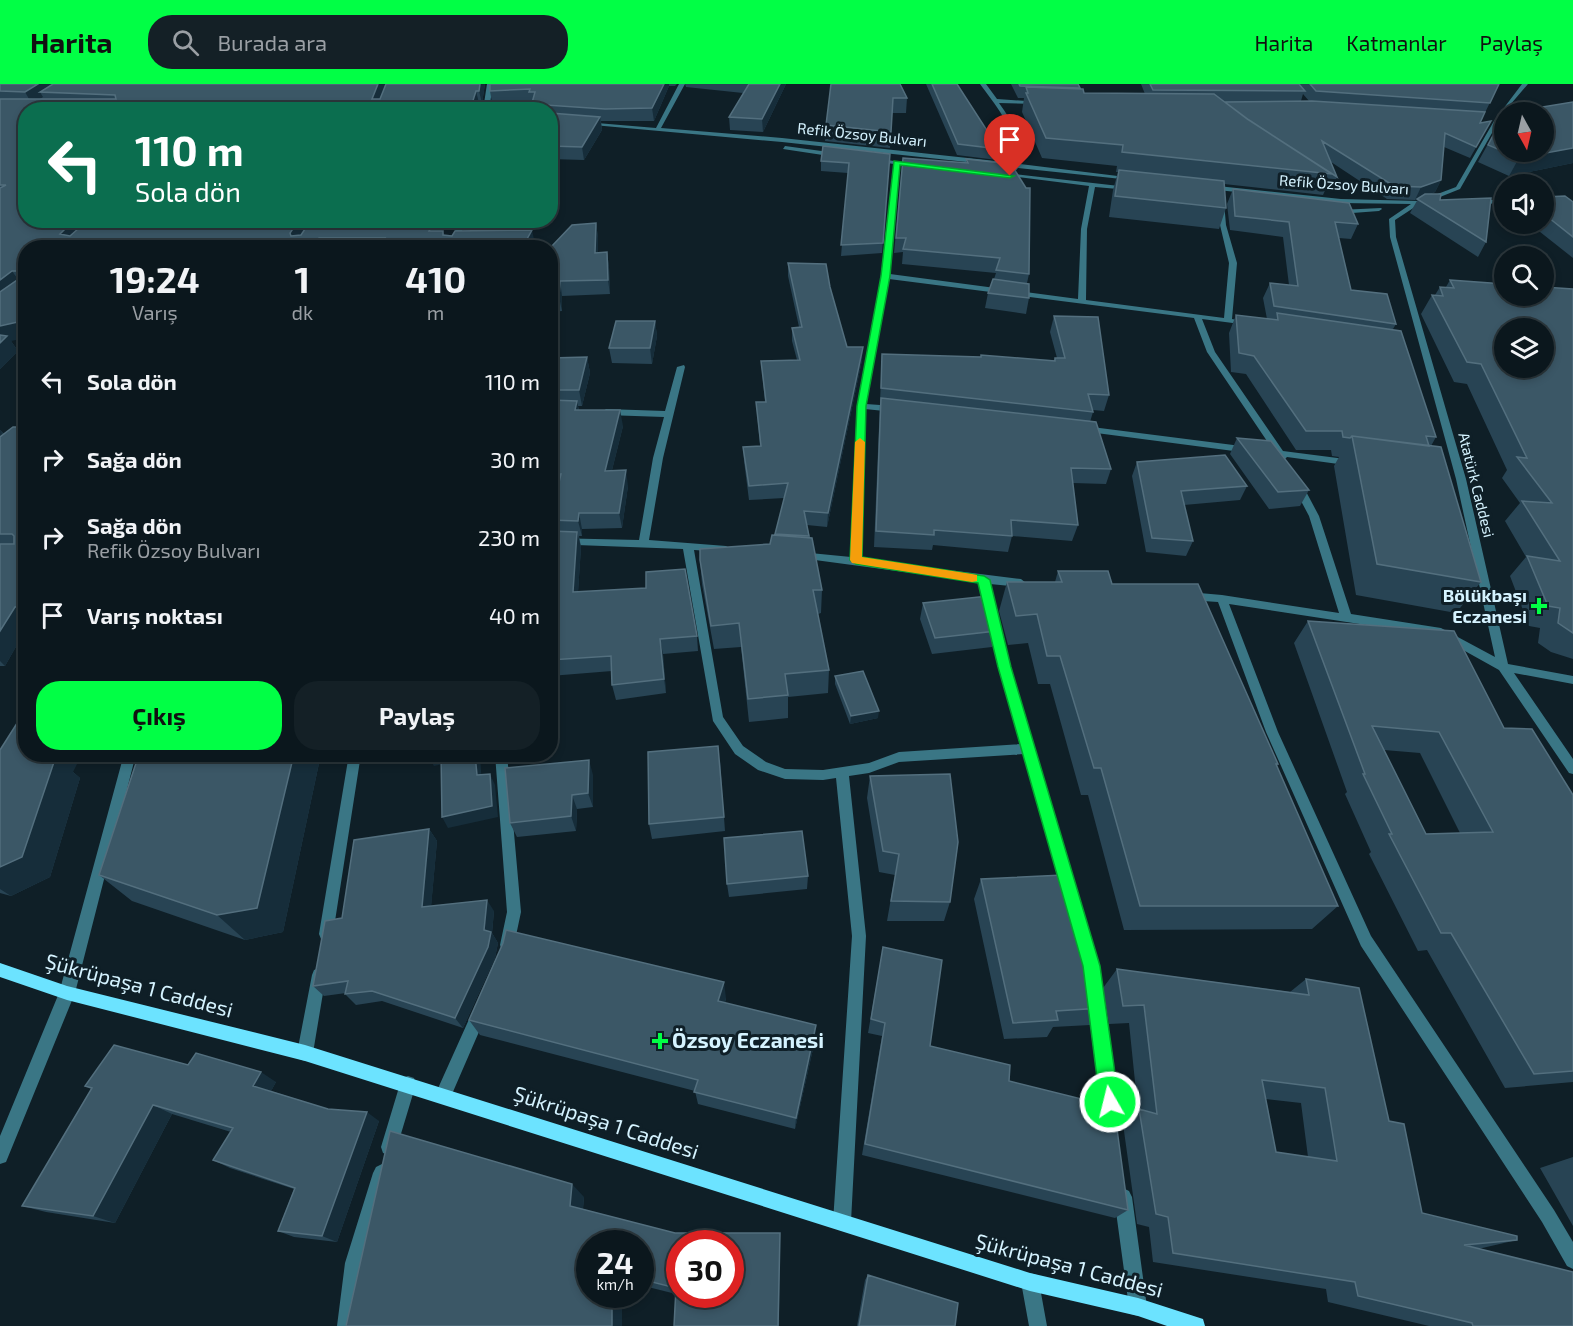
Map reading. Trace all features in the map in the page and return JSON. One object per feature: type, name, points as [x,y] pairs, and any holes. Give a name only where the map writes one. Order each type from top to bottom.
[{"type":"main road","name":"Şükrüpaşa 1 Caddesi","points":[[0,970],[67,993],[305,1053],[1030,1282],[1138,1307],[1196,1326]]},
{"type":"street","points":[[487,102],[490,84]]},
{"type":"street","points":[[658,129],[682,84]]},
{"type":"street","points":[[983,84],[1017,138],[1017,166],[1010,176]]},
{"type":"street","points":[[1511,102],[1525,84]]},
{"type":"street","points":[[995,101],[1043,103]]},
{"type":"street","points":[[1485,120],[1494,121]]},
{"type":"street","name":"Refik Özsoy Bulvarı","points":[[574,123],[782,140],[1144,180]]},
{"type":"street","points":[[1416,204],[1458,188],[1494,126]]},
{"type":"street","name":"Refik Özsoy Bulvarı","points":[[586,132],[838,155]]},
{"type":"street","name":"Refik Özsoy Bulvarı","points":[[862,158],[931,167]]},
{"type":"street","points":[[856,560],[861,406],[886,276],[897,163]]},
{"type":"street","points":[[999,174],[1139,190]]},
{"type":"street","points":[[1082,301],[1084,229],[1092,185]]},
{"type":"street","name":"Refik Özsoy Bulvarı","points":[[1202,186],[1341,201],[1416,204]]},
{"type":"street","points":[[1321,188],[1341,201]]},
{"type":"street","points":[[1210,198],[1234,200]]},
{"type":"street","points":[[1222,199],[1223,225],[1233,263],[1228,320]]},
{"type":"street","points":[[1471,202],[1494,202]]},
{"type":"street","points":[[1416,204],[1438,203]]},
{"type":"street","name":"Refik Özsoy Bulvarı","points":[[1335,212],[1346,213],[1416,204]]},
{"type":"street","name":"Atatürk Caddesi","points":[[1416,204],[1392,219],[1393,237],[1461,479],[1503,667],[1573,769]]},
{"type":"street","points":[[886,276],[1263,325]]},
{"type":"street","points":[[1197,316],[1211,352],[1286,464]]},
{"type":"street","points":[[1413,347],[1424,349]]},
{"type":"street","points":[[643,543],[668,414],[681,368]]},
{"type":"street","points":[[861,406],[909,411]]},
{"type":"street","points":[[598,412],[668,414]]},
{"type":"street","points":[[1077,428],[1359,464]]},
{"type":"street","points":[[1292,474],[1314,516],[1346,617]]},
{"type":"street","points":[[1449,478],[1461,479]]},
{"type":"street","points":[[558,541],[643,543],[735,550]]},
{"type":"street","points":[[688,546],[717,718],[739,750],[762,766],[785,774],[823,775],[869,768],[899,757],[1028,749]]},
{"type":"street","points":[[791,555],[856,560],[984,580],[1031,584]]},
{"type":"street","points":[[984,580],[1005,667],[1091,966],[1114,1131]]},
{"type":"street","points":[[1174,595],[1222,599],[1441,632],[1503,667],[1573,680]]},
{"type":"street","points":[[1222,599],[1272,732],[1366,941],[1548,1216],[1573,1260]]},
{"type":"street","points":[[0,1156],[67,993],[128,762]]},
{"type":"street","points":[[305,1053],[354,762]]},
{"type":"street","points":[[502,762],[514,912],[504,959]]},
{"type":"street","points":[[842,772],[859,936],[842,1221]]},
{"type":"street","points":[[442,1095],[485,1000]]},
{"type":"street","points":[[346,1326],[354,1263],[408,1084]]},
{"type":"street","points":[[1120,1178],[1138,1307]]},
{"type":"street","points":[[1030,1282],[1038,1326]]},
{"type":"building","points":[[0,84],[38,84],[25,92],[0,91]]},
{"type":"building","points":[[53,84],[378,84],[372,99],[380,99],[386,84],[480,84],[473,102],[18,102],[18,228],[66,228],[60,234],[70,236],[79,228],[293,228],[290,233],[291,236],[301,235],[306,228],[431,228],[429,231],[443,231],[443,235],[452,236],[455,231],[532,230],[526,240],[319,238],[318,240],[18,240],[18,271],[12,271],[0,280],[0,188],[6,185],[0,185],[0,99],[116,99],[115,95],[40,92]]},
{"type":"building","points":[[490,84],[664,84],[652,108],[605,109],[558,106],[558,102],[532,102],[535,92],[529,92],[530,89],[490,91]]},
{"type":"building","points":[[749,84],[780,84],[762,119],[729,117]]},
{"type":"building","points":[[831,84],[900,84],[907,98],[893,98],[891,132],[826,125]]},
{"type":"building","points":[[932,84],[957,84],[999,149],[958,144]]},
{"type":"building","points":[[1019,84],[1078,84],[1080,88],[1020,86]]},
{"type":"building","points":[[1150,84],[1299,84],[1305,91],[1153,90]]},
{"type":"building","points":[[1310,84],[1499,84],[1490,103],[1316,91]]},
{"type":"building","points":[[1026,87],[1083,89],[1084,93],[1214,94],[1247,119],[1332,174],[1122,152],[1123,145],[1046,138],[1026,93],[1028,93]]},
{"type":"building","points":[[1312,101],[1485,112],[1480,123],[1491,121],[1476,147],[1445,133],[1441,180],[1421,187],[1394,186],[1322,141],[1337,177],[1225,102]]},
{"type":"building","points":[[1573,102],[1573,148],[1554,152],[1554,105]]},
{"type":"building","points":[[558,114],[600,117],[582,147],[558,146]]},
{"type":"building","points":[[1494,134],[1494,148],[1488,145]]},
{"type":"building","points":[[823,146],[890,154],[883,243],[841,245],[849,163],[821,161]]},
{"type":"building","points":[[903,158],[968,163],[966,159],[1011,164],[1026,188],[1030,188],[1029,274],[996,270],[1000,258],[903,249],[906,238],[896,238]]},
{"type":"building","points":[[1119,170],[1224,181],[1226,208],[1115,196]]},
{"type":"building","points":[[1233,189],[1349,203],[1358,224],[1335,222],[1351,290],[1387,294],[1396,324],[1274,306],[1270,283],[1298,286],[1289,222],[1235,216]]},
{"type":"building","points":[[1425,194],[1441,194],[1440,200],[1491,198],[1486,242],[1417,199]]},
{"type":"building","points":[[1565,196],[1573,202],[1573,237],[1554,222],[1554,197]]},
{"type":"building","points":[[596,223],[595,253],[607,252],[608,280],[560,281],[558,297],[558,240],[572,225]]},
{"type":"building","points":[[788,263],[826,264],[847,347],[863,347],[828,513],[804,511],[809,536],[775,534],[788,483],[749,486],[743,447],[761,446],[756,402],[766,402],[761,361],[800,360],[792,328],[802,327]]},
{"type":"building","points":[[18,271],[18,322],[0,326],[0,292],[17,280]]},
{"type":"building","points":[[993,279],[1029,284],[1029,298],[988,293]]},
{"type":"building","points":[[1450,280],[1494,283],[1494,306],[1554,306],[1554,288],[1573,289],[1573,633],[1558,623],[1560,608],[1548,606],[1527,556],[1560,561],[1522,501],[1552,503],[1517,457],[1527,458],[1481,364],[1467,362],[1432,295],[1443,296],[1440,287],[1454,288]]},
{"type":"building","points":[[1277,313],[1401,331],[1436,437],[1426,436],[1429,446],[1352,436],[1343,437],[1342,431],[1306,431],[1254,356],[1239,353],[1236,315],[1278,320]]},
{"type":"building","points":[[1054,316],[1098,317],[1109,395],[1088,394],[1093,412],[881,388],[882,354],[981,357],[981,355],[1055,361],[1055,358],[1065,358]]},
{"type":"building","points":[[616,321],[655,321],[650,348],[609,348]]},
{"type":"building","points":[[0,335],[7,336],[0,343]]},
{"type":"building","points":[[587,357],[579,390],[558,390],[558,358]]},
{"type":"building","points":[[881,398],[1096,422],[1111,469],[1071,468],[1078,525],[1011,520],[1012,536],[934,530],[934,535],[876,531]]},
{"type":"building","points":[[558,400],[577,401],[575,410],[620,410],[605,471],[626,470],[619,513],[579,513],[578,521],[558,520],[558,487],[561,474],[558,474]]},
{"type":"building","points":[[13,427],[17,427],[18,607],[15,607],[0,631],[0,544],[14,544],[14,536],[0,534],[0,437]]},
{"type":"building","points":[[1352,436],[1441,447],[1481,582],[1377,564]]},
{"type":"building","points":[[1237,438],[1271,441],[1309,490],[1278,492]]},
{"type":"building","points":[[1225,455],[1247,486],[1181,491],[1193,541],[1152,538],[1137,462]]},
{"type":"building","points":[[558,531],[577,532],[573,592],[646,588],[646,572],[685,569],[697,636],[660,639],[664,679],[612,685],[611,656],[558,659]]},
{"type":"building","points":[[772,535],[812,538],[822,590],[813,590],[829,670],[785,674],[788,695],[748,699],[739,623],[711,626],[700,549],[770,544]]},
{"type":"building","points":[[1058,571],[1108,571],[1112,584],[1198,584],[1338,906],[1140,906],[1101,768],[1094,768],[1060,656],[1047,656],[1037,614],[1016,616],[1007,582],[1062,582]]},
{"type":"building","points":[[988,596],[996,631],[935,638],[923,603]]},
{"type":"building","points":[[1308,621],[1454,631],[1504,728],[1532,729],[1573,795],[1573,1071],[1534,1074],[1451,933],[1441,933],[1389,834],[1392,834],[1363,774],[1365,774]],"holes":[[[1372,726],[1439,732],[1493,832],[1426,834]]]},
{"type":"building","points":[[863,671],[879,711],[851,716],[835,676]]},
{"type":"building","points":[[18,722],[18,762],[54,762],[22,857],[0,867],[0,750]]},
{"type":"building","points":[[718,746],[724,817],[649,824],[648,752]]},
{"type":"building","points":[[589,760],[588,793],[572,795],[571,816],[510,823],[505,768]]},
{"type":"building","points":[[136,762],[292,762],[257,908],[217,915],[99,875]]},
{"type":"building","points":[[441,762],[476,762],[477,775],[490,774],[492,806],[442,817]]},
{"type":"building","points":[[950,774],[958,842],[950,902],[891,901],[899,854],[883,851],[870,776]]},
{"type":"building","points":[[429,829],[422,907],[487,900],[484,930],[491,932],[488,947],[455,1018],[372,991],[345,994],[348,981],[313,986],[325,921],[342,918],[354,840]]},
{"type":"building","points":[[802,831],[808,876],[727,884],[724,838]]},
{"type":"building","points":[[1063,875],[1090,967],[1097,968],[1102,1008],[1056,1011],[1058,1020],[1013,1023],[981,879]]},
{"type":"building","points":[[506,930],[724,982],[718,1001],[816,1025],[796,1118],[694,1092],[698,1080],[469,1020],[503,943]]},
{"type":"building","points":[[883,947],[942,960],[930,1046],[1010,1065],[1009,1081],[1114,1107],[1128,1210],[865,1144],[885,1023],[871,1019]]},
{"type":"building","points":[[1117,969],[1309,995],[1306,979],[1359,988],[1389,1121],[1404,1124],[1422,1213],[1517,1236],[1517,1240],[1464,1245],[1573,1272],[1573,1326],[1473,1326],[1472,1323],[1358,1296],[1355,1282],[1173,1253],[1168,1217],[1156,1214],[1139,1109],[1157,1114],[1144,1005],[1123,1006]],"holes":[[[1262,1080],[1325,1088],[1337,1161],[1276,1152]]]},
{"type":"building","points":[[114,1045],[188,1065],[196,1053],[261,1072],[253,1086],[328,1109],[367,1112],[322,1236],[278,1231],[295,1188],[213,1160],[233,1128],[153,1105],[93,1216],[22,1206],[92,1088],[85,1086]]},
{"type":"building","points":[[390,1131],[572,1184],[570,1206],[666,1231],[666,1286],[654,1282],[654,1230],[576,1230],[576,1308],[612,1308],[612,1326],[346,1326]]},
{"type":"building","points":[[744,1233],[780,1233],[778,1326],[674,1326],[675,1308],[744,1308]]},
{"type":"building","points":[[868,1275],[958,1303],[955,1326],[859,1326]]},
{"type":"slow traffic","points":[[860,442],[856,560],[972,578]]},
{"type":"place","name":"Bölükbaşı Eczanesi","points":[[1539,606]]},
{"type":"place","name":"Özsoy Eczanesi","points":[[660,1041]]},
{"type":"route","points":[[1010,176],[897,163],[886,276],[861,406],[856,560],[984,580],[1005,667],[1091,966],[1110,1102]]}]
